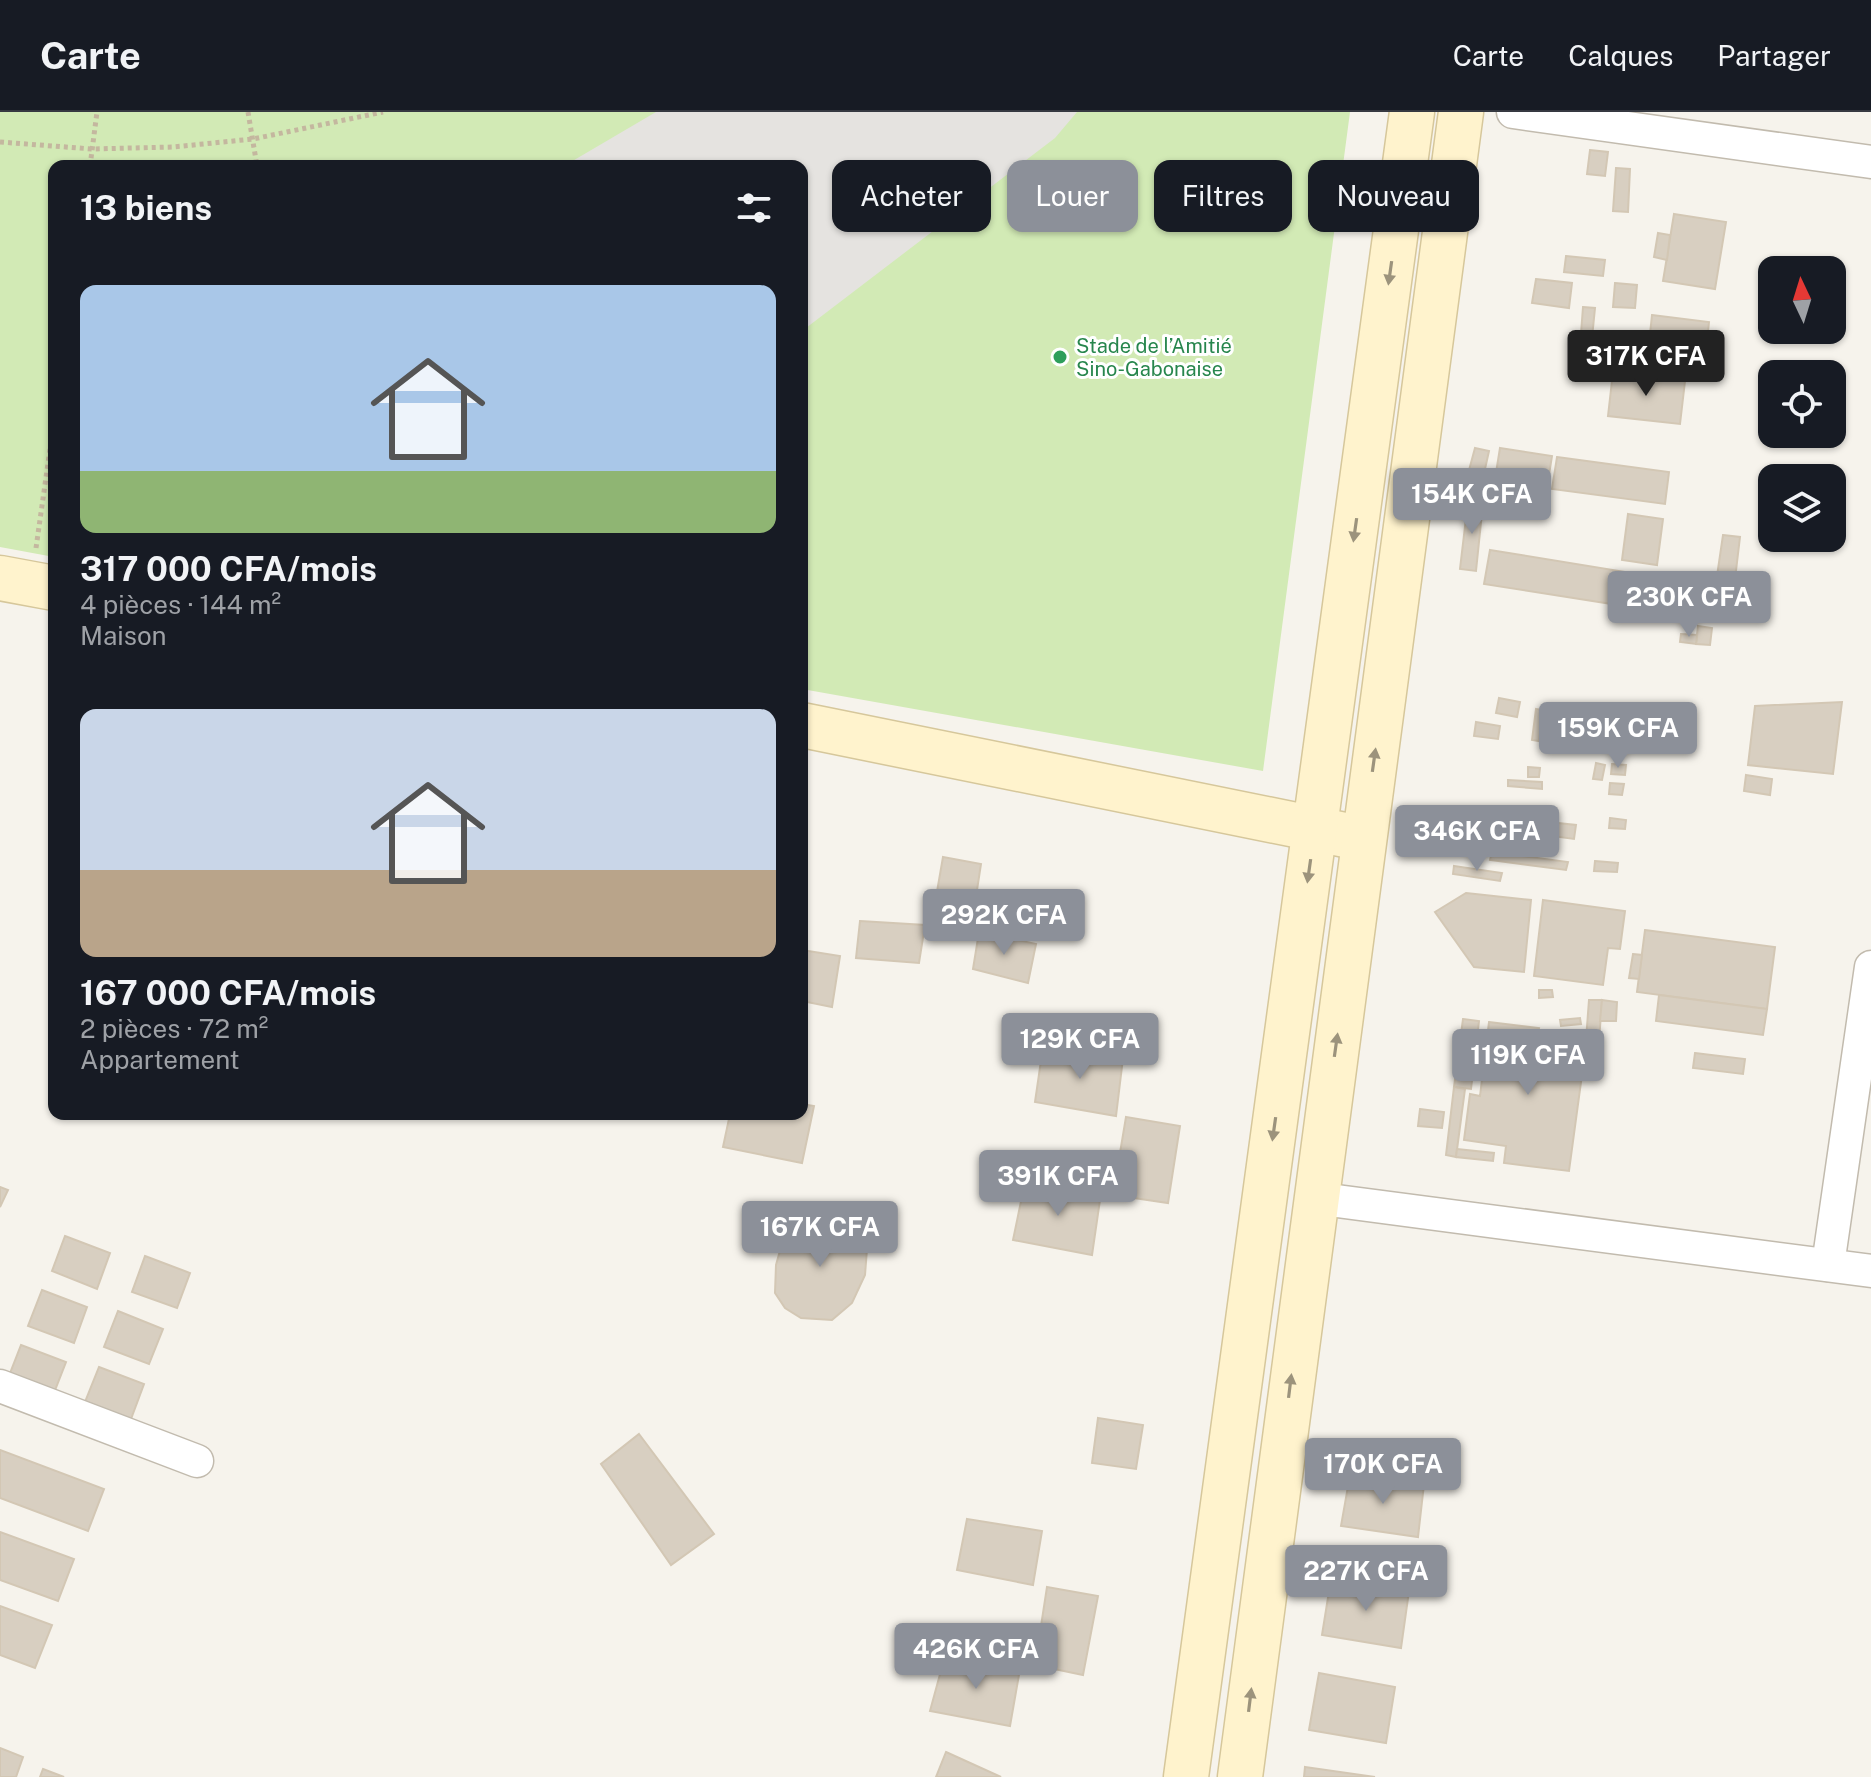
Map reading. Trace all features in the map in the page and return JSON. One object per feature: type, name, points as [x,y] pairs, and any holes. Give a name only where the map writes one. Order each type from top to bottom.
[{"type":"street","points":[[1186,1777],[1412,112]]},
{"type":"street","points":[[1240,1777],[1314,1198],[1461,112]]},
{"type":"street","points":[[1513,112],[1871,162]]},
{"type":"street","points":[[808,726],[1363,839]]},
{"type":"street","points":[[1828,1265],[1871,967]]},
{"type":"street","points":[[1314,1198],[1871,1271]]},
{"type":"street","points":[[0,1386],[197,1461]]},
{"type":"path","points":[[91,160],[97,112]]},
{"type":"path","points":[[248,112],[256,160]]},
{"type":"path","points":[[0,142],[92,149],[173,147],[253,139],[383,112]]},
{"type":"path","points":[[28,584],[48,459]]},
{"type":"green space","name":"Stade de l’Amitié Sino-Gabonaise","points":[[0,112],[1350,112],[1344,160],[1308,160],[1308,232],[1334,232],[1263,771],[808,690],[808,160],[48,160],[48,556],[0,547]]},
{"type":"shaded area","points":[[656,112],[1077,112],[1055,138],[1026,160],[1007,160],[1007,175],[991,187],[991,160],[832,160],[832,232],[932,232],[808,326],[808,160],[574,160]]},
{"type":"building","points":[[1590,150],[1608,152],[1605,176],[1587,174]]},
{"type":"building","points":[[1616,168],[1630,169],[1628,212],[1613,211]]},
{"type":"building","points":[[1674,214],[1726,222],[1715,289],[1663,281]]},
{"type":"building","points":[[1658,233],[1670,235],[1667,260],[1654,257]]},
{"type":"building","points":[[1566,256],[1605,260],[1603,276],[1564,272]]},
{"type":"building","points":[[1536,279],[1572,283],[1569,308],[1532,303]]},
{"type":"building","points":[[1615,283],[1637,285],[1635,308],[1613,307]]},
{"type":"building","points":[[1583,307],[1595,308],[1591,348],[1580,347]]},
{"type":"building","points":[[1652,315],[1709,322],[1706,351],[1649,344]]},
{"type":"building","points":[[1683,348],[1706,351],[1704,365],[1681,362]]},
{"type":"building","points":[[1613,372],[1685,381],[1680,424],[1608,416]]},
{"type":"building","points":[[1475,448],[1489,451],[1483,478],[1468,474]]},
{"type":"building","points":[[1500,448],[1552,456],[1547,487],[1495,479]]},
{"type":"building","points":[[1557,457],[1669,472],[1665,504],[1552,489]]},
{"type":"building","points":[[1468,501],[1483,503],[1476,571],[1460,569]]},
{"type":"building","points":[[1628,514],[1663,519],[1657,565],[1622,560]]},
{"type":"building","points":[[1723,535],[1740,537],[1735,579],[1717,576]]},
{"type":"building","points":[[1490,550],[1656,577],[1650,610],[1484,584]]},
{"type":"building","points":[[1698,626],[1712,628],[1710,645],[1696,644]]},
{"type":"building","points":[[1681,634],[1697,635],[1696,644],[1680,642]]},
{"type":"building","points":[[1499,698],[1520,702],[1517,717],[1496,713]]},
{"type":"building","points":[[1842,702],[1833,774],[1748,765],[1755,706]]},
{"type":"building","points":[[1536,709],[1543,710],[1539,741],[1532,740]]},
{"type":"building","points":[[1476,722],[1500,726],[1498,739],[1474,736]]},
{"type":"building","points":[[1596,763],[1605,765],[1602,780],[1593,779]]},
{"type":"building","points":[[1612,764],[1626,765],[1625,775],[1611,774]]},
{"type":"building","points":[[1528,767],[1540,768],[1539,777],[1528,777]]},
{"type":"building","points":[[1746,775],[1772,779],[1770,795],[1744,791]]},
{"type":"building","points":[[1508,780],[1542,782],[1542,789],[1508,786]]},
{"type":"building","points":[[1610,783],[1624,784],[1622,795],[1609,794]]},
{"type":"building","points":[[1610,818],[1626,820],[1625,829],[1609,828]]},
{"type":"building","points":[[1539,821],[1576,825],[1574,839],[1537,834]]},
{"type":"building","points":[[1508,841],[1523,843],[1521,856],[1507,854]]},
{"type":"building","points":[[1492,852],[1568,862],[1566,870],[1490,860]]},
{"type":"building","points":[[943,857],[981,864],[973,916],[934,909]]},
{"type":"building","points":[[1595,861],[1618,863],[1617,872],[1594,871]]},
{"type":"building","points":[[1454,866],[1502,873],[1500,881],[1453,874]]},
{"type":"building","points":[[1466,893],[1531,900],[1524,972],[1474,967],[1435,912]]},
{"type":"building","points":[[1543,900],[1625,911],[1620,949],[1608,948],[1603,985],[1534,976]]},
{"type":"building","points":[[860,921],[925,925],[919,963],[856,958]]},
{"type":"building","points":[[1645,930],[1775,947],[1767,1009],[1637,992]]},
{"type":"building","points":[[979,932],[1036,944],[1028,983],[973,969]]},
{"type":"building","points":[[808,951],[840,956],[832,1007],[808,1002]]},
{"type":"building","points":[[1633,954],[1642,955],[1639,979],[1629,978]]},
{"type":"building","points":[[1539,990],[1552,990],[1553,997],[1539,998]]},
{"type":"building","points":[[1659,995],[1767,1009],[1763,1035],[1656,1021]]},
{"type":"building","points":[[1589,1000],[1602,1000],[1599,1041],[1586,1040]]},
{"type":"building","points":[[1602,1000],[1617,1002],[1616,1021],[1600,1021]]},
{"type":"building","points":[[1580,1018],[1581,1024],[1561,1026],[1560,1020]]},
{"type":"building","points":[[1463,1019],[1479,1021],[1471,1089],[1454,1087]]},
{"type":"building","points":[[1489,1022],[1539,1028],[1537,1039],[1586,1045],[1569,1171],[1504,1163],[1506,1146],[1464,1140],[1470,1094],[1480,1096]]},
{"type":"building","points":[[1043,1047],[1123,1058],[1116,1116],[1035,1102]]},
{"type":"building","points":[[1695,1053],[1745,1059],[1743,1074],[1693,1068]]},
{"type":"building","points":[[1454,1087],[1465,1089],[1456,1157],[1446,1155]]},
{"type":"building","points":[[808,1105],[814,1106],[802,1163],[723,1147],[729,1120],[808,1120]]},
{"type":"building","points":[[1420,1109],[1444,1112],[1442,1128],[1418,1126]]},
{"type":"building","points":[[1126,1117],[1180,1126],[1168,1203],[1113,1195]]},
{"type":"building","points":[[1457,1149],[1494,1153],[1493,1161],[1456,1157]]},
{"type":"building","points":[[1025,1182],[1101,1193],[1092,1255],[1013,1240]]},
{"type":"building","points":[[0,1187],[8,1190],[0,1207]]},
{"type":"building","points":[[821,1219],[855,1228],[867,1249],[865,1275],[852,1303],[832,1320],[801,1318],[785,1308],[775,1293],[776,1265],[783,1240],[798,1223]]},
{"type":"building","points":[[65,1236],[110,1253],[97,1289],[52,1271]]},
{"type":"building","points":[[145,1256],[190,1273],[177,1308],[132,1292]]},
{"type":"building","points":[[42,1290],[87,1307],[74,1343],[28,1326]]},
{"type":"building","points":[[118,1311],[163,1329],[149,1364],[104,1347]]},
{"type":"building","points":[[21,1345],[66,1362],[52,1398],[7,1381]]},
{"type":"building","points":[[99,1367],[144,1384],[131,1419],[85,1402]]},
{"type":"building","points":[[1098,1418],[1143,1425],[1136,1469],[1092,1463]]},
{"type":"building","points":[[639,1434],[714,1534],[671,1565],[601,1464]]},
{"type":"building","points":[[0,1450],[104,1489],[88,1531],[0,1498]]},
{"type":"building","points":[[1350,1475],[1424,1484],[1418,1537],[1341,1526]]},
{"type":"building","points":[[967,1519],[1042,1531],[1033,1585],[957,1570]]},
{"type":"building","points":[[0,1532],[74,1559],[58,1601],[0,1580]]},
{"type":"building","points":[[1331,1579],[1409,1591],[1401,1648],[1322,1635]]},
{"type":"building","points":[[1047,1587],[1098,1596],[1083,1675],[1035,1665]]},
{"type":"building","points":[[0,1606],[52,1625],[35,1668],[0,1655]]},
{"type":"building","points":[[945,1656],[1020,1669],[1010,1726],[930,1711]]},
{"type":"building","points":[[1319,1673],[1395,1687],[1386,1743],[1309,1730]]},
{"type":"building","points":[[0,1748],[23,1757],[16,1777],[0,1777]]},
{"type":"building","points":[[946,1752],[1001,1777],[936,1777]]},
{"type":"building","points":[[1305,1767],[1375,1777],[1304,1777]]},
{"type":"building","points":[[43,1769],[64,1777],[40,1777]]},
{"type":"place","name":"Stade de l’Amitié Sino-Gabonaise","points":[[1060,357]]}]
